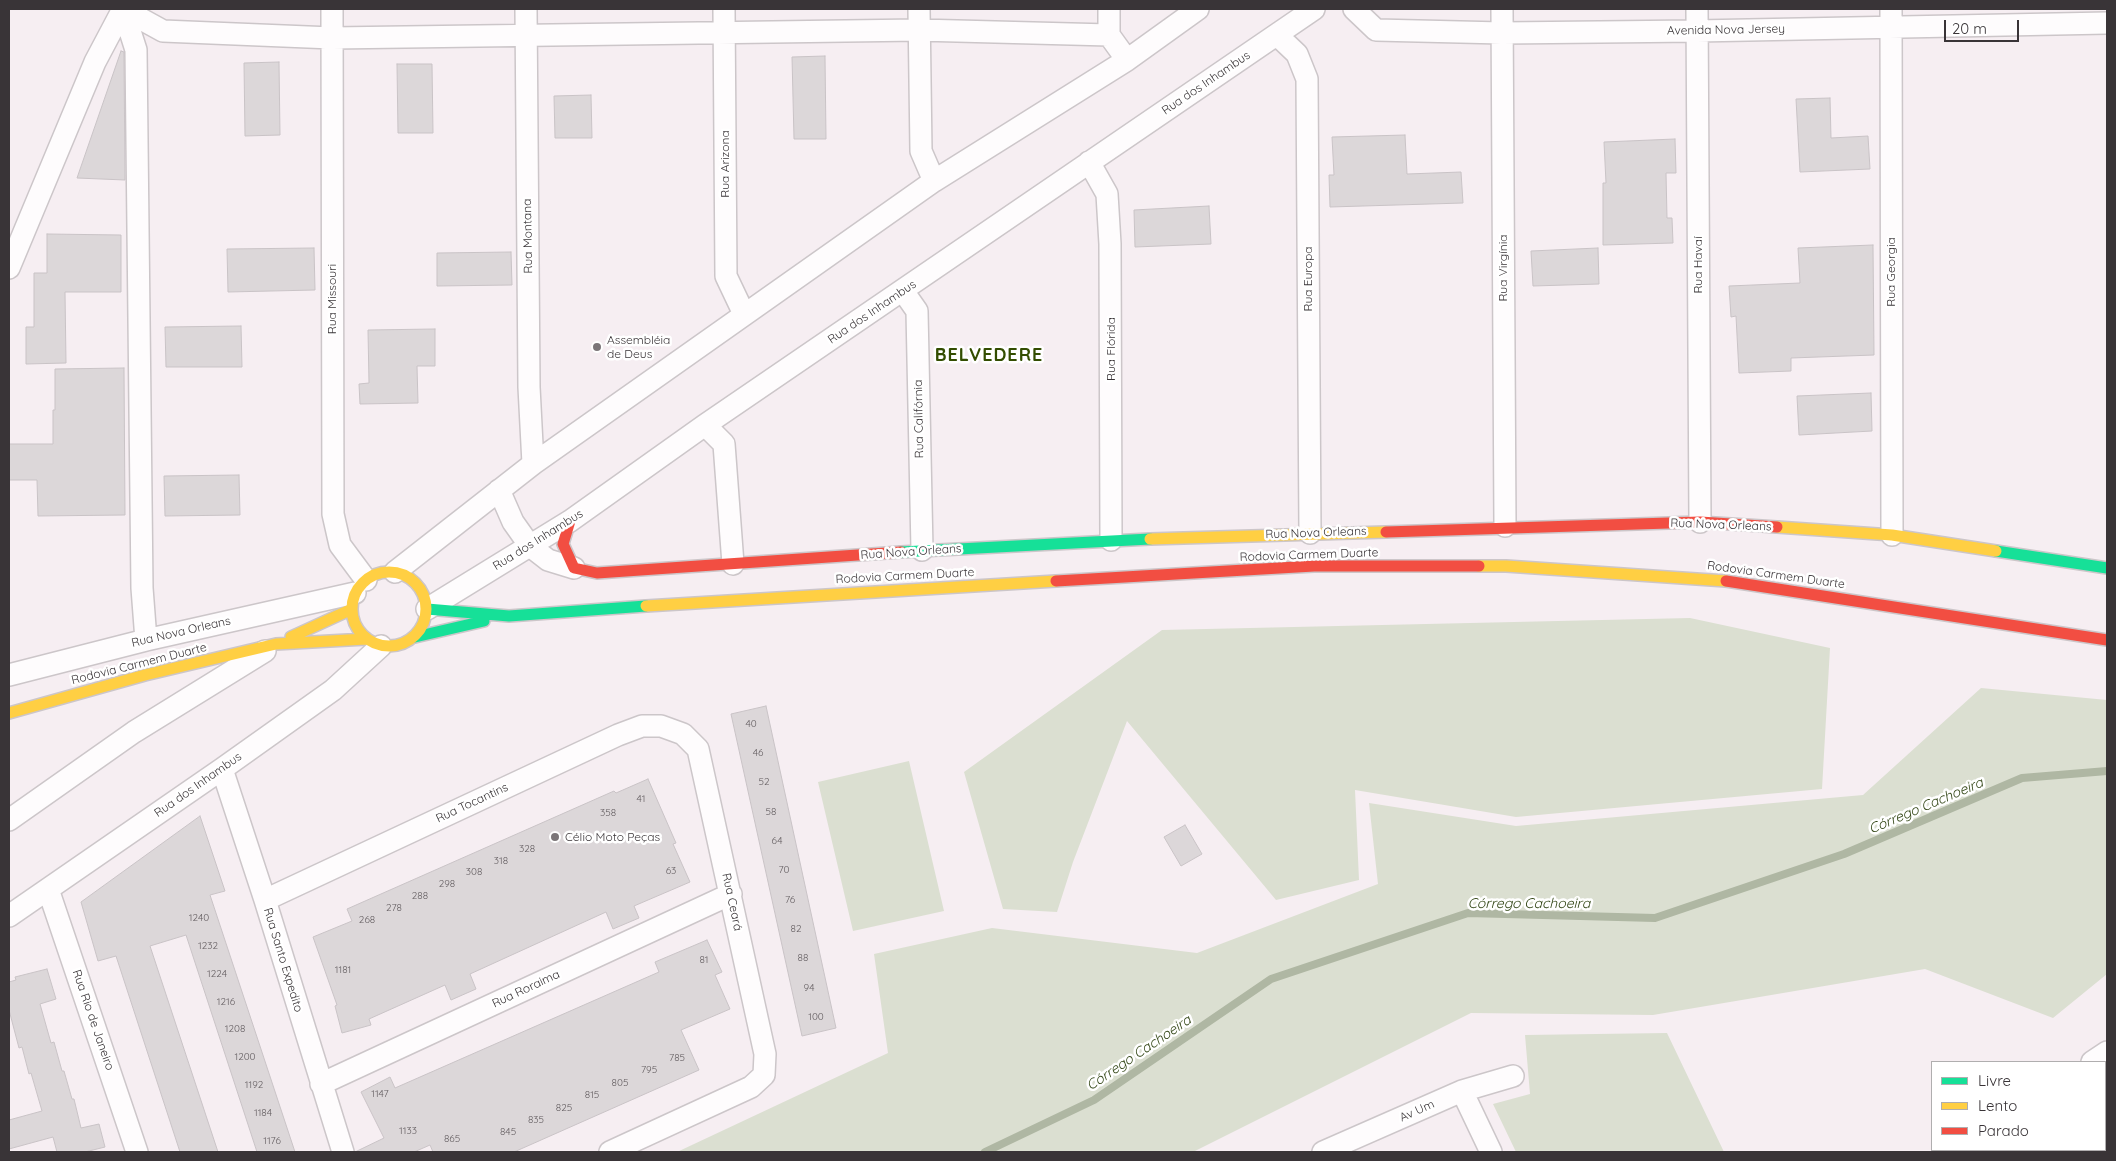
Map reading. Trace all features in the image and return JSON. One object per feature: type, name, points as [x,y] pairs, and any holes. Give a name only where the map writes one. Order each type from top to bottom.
[{"type":"street","points":[[123,9],[162,31],[332,38],[919,30],[1109,35]]},
{"type":"street","points":[[9,268],[95,62],[123,9]]},
{"type":"street","points":[[123,9],[136,50],[142,588],[146,640]]},
{"type":"street","name":"Rua Missouri","points":[[332,9],[333,514],[340,545],[357,594]]},
{"type":"street","name":"Rua Montana","points":[[526,9],[529,387],[533,464]]},
{"type":"street","name":"Rua Arizona","points":[[724,9],[726,276],[744,314]]},
{"type":"street","points":[[919,9],[922,151],[934,180]]},
{"type":"street","points":[[1109,9],[1109,35],[1127,60]]},
{"type":"street","points":[[395,572],[533,464],[934,180],[1127,60],[1198,9]]},
{"type":"street","name":"Rua dos Inhambus","points":[[426,609],[570,521],[705,425],[903,292],[1089,162],[1314,9]]},
{"type":"street","name":"Avenida Nova Jersey","points":[[1354,9],[1376,30],[1502,33],[1696,31],[1891,18],[2102,18]]},
{"type":"street","name":"Rua Virgínia","points":[[1502,9],[1505,526]]},
{"type":"street","name":"Rua Havaí","points":[[1697,9],[1700,522]]},
{"type":"street","name":"Rua Georgia","points":[[1891,18],[1892,534]]},
{"type":"street","name":"Rua Europa","points":[[1277,35],[1297,54],[1307,79],[1310,533]]},
{"type":"street","name":"Rua Flórida","points":[[1089,162],[1107,194],[1110,244],[1111,540]]},
{"type":"street","name":"Rua Califórnia","points":[[903,292],[917,312],[922,550]]},
{"type":"street","points":[[705,425],[724,444],[733,564]]},
{"type":"street","points":[[499,490],[513,522],[530,546],[548,560],[574,568]]},
{"type":"street","points":[[570,521],[563,544],[574,568]]},
{"type":"street","name":"Rua Nova Orleans","points":[[574,568],[597,573],[922,550],[1111,540],[1505,526],[1700,522],[1892,534],[2107,568]]},
{"type":"street","name":"Rodovia Carmem Duarte","points":[[415,637],[509,616],[735,600],[1314,566],[1506,566],[1733,580],[2107,640]]},
{"type":"street","points":[[379,572],[395,572],[410,577],[421,589],[426,609],[424,622],[415,637],[399,646],[373,642],[356,625],[357,594],[379,572]]},
{"type":"street","name":"Rua Nova Orleans","points":[[9,675],[146,640],[357,594]]},
{"type":"street","name":"Rodovia Carmem Duarte","points":[[276,644],[357,594]]},
{"type":"street","name":"Rodovia Carmem Duarte","points":[[426,609],[509,616]]},
{"type":"street","name":"Rua dos Inhambus","points":[[9,916],[333,690],[373,642]]},
{"type":"street","name":"Rodovia Carmem Duarte","points":[[9,713],[145,675],[276,644],[373,642]]},
{"type":"street","points":[[9,820],[134,732],[276,644]]},
{"type":"street","name":"Rua Tocantins","points":[[265,900],[618,735],[642,726],[661,726],[683,734]]},
{"type":"street","name":"Rua Ceará","points":[[610,1152],[751,1087],[764,1075],[765,1054],[698,749],[683,734]]},
{"type":"street","name":"Rua Santo Expedito","points":[[222,769],[265,900],[343,1152]]},
{"type":"street","name":"Rua Rio de Janeiro","points":[[48,888],[137,1152]]},
{"type":"street","name":"Rua Roraima","points":[[321,1084],[731,894]]},
{"type":"street","points":[[2094,1061],[2107,1052]]},
{"type":"street","name":"Av Um","points":[[1323,1152],[1462,1091],[1513,1076]]},
{"type":"street","points":[[1462,1091],[1491,1152]]},
{"type":"shaded area","points":[[1690,618],[1830,648],[1822,789],[1516,817],[1355,790],[1359,880],[1276,900],[1127,721],[1073,862],[1057,912],[1003,909],[964,772],[1162,630]]},
{"type":"shaded area","points":[[1981,688],[2107,700],[2107,974],[2053,1018],[1925,969],[1653,1015],[1471,1013],[1193,1152],[677,1152],[888,1053],[874,954],[992,928],[1197,953],[1378,884],[1369,803],[1516,826],[1863,795]]},
{"type":"shaded area","points":[[909,761],[944,911],[853,931],[818,782]]},
{"type":"shaded area","points":[[1667,1033],[1724,1152],[1516,1152],[1493,1104],[1530,1094],[1525,1035]]},
{"type":"building","points":[[121,51],[124,52],[125,180],[77,178]]},
{"type":"building","points":[[825,56],[826,139],[794,139],[792,57]]},
{"type":"building","points":[[279,62],[280,135],[245,136],[244,63]]},
{"type":"building","points":[[397,64],[432,64],[433,133],[398,133]]},
{"type":"building","points":[[591,95],[592,138],[555,138],[554,96]]},
{"type":"building","points":[[1830,98],[1831,138],[1868,136],[1870,169],[1800,172],[1796,99]]},
{"type":"building","points":[[1405,135],[1407,174],[1461,172],[1463,203],[1330,207],[1329,175],[1334,175],[1332,137]]},
{"type":"building","points":[[1675,139],[1676,173],[1666,173],[1667,218],[1672,218],[1673,243],[1603,245],[1603,183],[1606,183],[1604,142]]},
{"type":"building","points":[[1209,206],[1211,244],[1135,247],[1134,210]]},
{"type":"building","points":[[47,234],[121,235],[121,292],[65,292],[66,363],[26,364],[26,327],[34,327],[34,273],[47,273]]},
{"type":"building","points":[[1873,245],[1874,355],[1791,358],[1791,371],[1739,373],[1736,316],[1731,317],[1729,286],[1800,283],[1798,248]]},
{"type":"building","points":[[314,248],[315,290],[228,292],[227,249]]},
{"type":"building","points":[[1598,248],[1599,284],[1533,286],[1531,251]]},
{"type":"building","points":[[511,252],[512,285],[437,286],[437,253]]},
{"type":"building","points":[[241,326],[242,367],[166,367],[165,327]]},
{"type":"building","points":[[435,329],[435,366],[417,366],[418,403],[360,404],[359,384],[369,383],[368,330]]},
{"type":"building","points":[[124,368],[125,515],[38,516],[37,480],[9,480],[9,444],[53,444],[55,369]]},
{"type":"building","points":[[1871,393],[1872,431],[1799,435],[1797,396]]},
{"type":"building","points":[[239,475],[240,515],[165,516],[164,476]]},
{"type":"building","points":[[766,706],[836,1028],[802,1036],[731,714]]},
{"type":"building","points":[[648,779],[676,843],[673,844],[690,882],[634,906],[639,918],[613,929],[606,912],[470,974],[476,989],[451,1000],[445,985],[369,1019],[371,1025],[342,1033],[335,1006],[337,1005],[313,937],[352,921],[347,909],[614,791],[616,793]]},
{"type":"building","points":[[200,816],[225,891],[210,895],[295,1152],[257,1152],[186,935],[150,946],[218,1152],[180,1152],[116,956],[98,961],[81,902]]},
{"type":"building","points":[[1185,825],[1202,854],[1181,866],[1164,837]]},
{"type":"building","points":[[707,940],[722,972],[715,975],[730,1009],[681,1030],[699,1070],[514,1152],[433,1152],[430,1145],[414,1152],[355,1152],[384,1138],[361,1092],[390,1077],[395,1088],[659,972],[655,962]]},
{"type":"building","points":[[47,969],[56,999],[40,1004],[51,1043],[54,1042],[62,1071],[64,1071],[72,1099],[74,1099],[81,1128],[99,1124],[105,1147],[85,1152],[57,1152],[53,1137],[9,1149],[9,1120],[42,1111],[22,1047],[19,1048],[9,1010],[9,982],[16,980],[15,977]]},
{"type":"waterway","name":"Córrego Cachoeira","points":[[985,1152],[1094,1100],[1271,979],[1468,913],[1655,918],[1844,854],[2022,778],[2107,771]]},
{"type":"traffic: fast","points":[[901,552],[1150,539]]},
{"type":"traffic: fast","points":[[1996,551],[2107,568]]},
{"type":"traffic: fast","points":[[427,609],[509,616],[646,606]]},
{"type":"traffic: fast","points":[[415,637],[484,621]]},
{"type":"traffic: slow","points":[[1777,527],[1892,535],[1996,551]]},
{"type":"traffic: slow","points":[[1150,539],[1386,532]]},
{"type":"traffic: slow","points":[[1479,566],[1506,566],[1726,581]]},
{"type":"traffic: slow","points":[[389,572],[410,578],[420,588],[426,609],[420,630],[410,640],[389,646],[368,640],[358,630],[352,609],[358,588],[368,578],[389,572]]},
{"type":"traffic: slow","points":[[646,606],[1056,581]]},
{"type":"traffic: slow","points":[[291,637],[352,609]]},
{"type":"traffic: slow","points":[[9,713],[145,675],[276,644],[366,639]]},
{"type":"traffic: jam","points":[[570,521],[563,544],[574,568],[597,573],[901,552]]},
{"type":"traffic: jam","points":[[1386,532],[1700,522],[1777,527]]},
{"type":"traffic: jam","points":[[1056,581],[1314,566],[1479,566]]},
{"type":"traffic: jam","points":[[1726,581],[2107,640]]},
{"type":"place","name":"Assembléia de Deus","points":[[597,347]]},
{"type":"place","name":"Célio Moto Peças","points":[[555,837]]},
{"type":"district","name":"BELVEDERE","points":[[989,356]]}]
